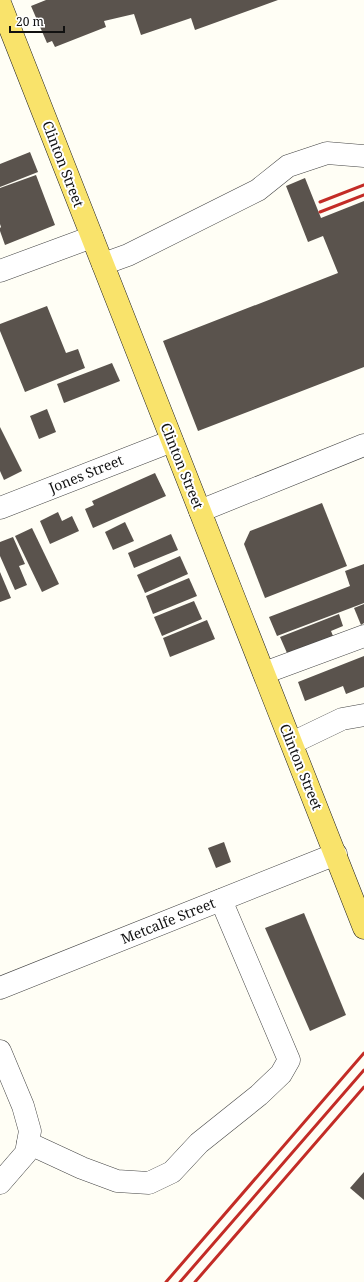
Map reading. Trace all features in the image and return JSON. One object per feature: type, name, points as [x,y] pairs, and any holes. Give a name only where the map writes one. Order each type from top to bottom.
[{"type":"main road","name":"Clinton Street","points":[[0,3],[6,38],[103,264],[364,928]]},
{"type":"street","points":[[103,264],[128,255],[258,190],[288,166],[327,153],[364,156]]},
{"type":"street","points":[[0,272],[92,237]]},
{"type":"street","name":"Jones Street","points":[[0,508],[172,441]]},
{"type":"street","points":[[200,511],[364,445]]},
{"type":"street","points":[[264,673],[364,636]]},
{"type":"street","points":[[292,743],[342,719],[364,715]]},
{"type":"street","name":"Metcalfe Street","points":[[0,988],[336,854]]},
{"type":"street","points":[[28,1143],[82,1168],[117,1182],[149,1183],[172,1172],[199,1143],[259,1095],[281,1074],[289,1060],[221,900]]},
{"type":"street","points":[[0,1051],[22,1106],[30,1131],[26,1152],[0,1183]]},
{"type":"building","points":[[46,0],[278,0],[195,30],[191,18],[141,35],[134,14],[104,21],[106,27],[55,47],[52,41],[47,43],[31,6]]},
{"type":"building","points":[[30,152],[38,172],[0,187],[0,164]]},
{"type":"building","points":[[36,175],[55,225],[5,245],[0,231],[0,188]]},
{"type":"building","points":[[305,178],[321,218],[364,201],[364,367],[198,431],[163,341],[338,273],[323,236],[308,242],[286,186]]},
{"type":"building","points":[[47,306],[66,353],[78,349],[85,368],[25,392],[0,331],[0,324]]},
{"type":"building","points":[[112,363],[120,381],[64,403],[57,384]]},
{"type":"building","points":[[47,409],[56,432],[39,439],[30,416]]},
{"type":"building","points":[[0,427],[22,471],[4,480],[0,471]]},
{"type":"building","points":[[155,473],[166,496],[93,528],[85,509],[94,505],[92,501]]},
{"type":"building","points":[[322,503],[347,566],[265,598],[244,544],[250,531]]},
{"type":"building","points":[[58,512],[62,521],[72,516],[79,531],[50,544],[40,521]]},
{"type":"building","points":[[125,522],[134,541],[113,550],[105,532]]},
{"type":"building","points":[[32,528],[59,584],[42,592],[15,536]]},
{"type":"building","points":[[171,534],[178,550],[134,568],[128,553]]},
{"type":"building","points":[[13,537],[25,564],[19,566],[27,585],[15,590],[0,556],[0,542]]},
{"type":"building","points":[[180,556],[188,574],[145,593],[137,575]]},
{"type":"building","points":[[364,564],[364,603],[277,636],[269,617],[350,586],[345,571]]},
{"type":"building","points":[[0,572],[11,598],[0,602]]},
{"type":"building","points":[[189,578],[197,596],[153,614],[146,596]]},
{"type":"building","points":[[194,601],[202,619],[162,636],[154,617]]},
{"type":"building","points":[[364,604],[364,623],[361,625],[354,608]]},
{"type":"building","points":[[339,614],[343,626],[331,631],[333,636],[287,653],[280,637]]},
{"type":"building","points":[[207,620],[215,639],[170,657],[163,638]]},
{"type":"building","points":[[364,656],[364,687],[346,694],[343,686],[305,701],[298,682]]},
{"type":"building","points":[[224,842],[231,862],[216,868],[208,848]]},
{"type":"building","points":[[304,913],[346,1015],[310,1031],[265,928]]},
{"type":"building","points":[[364,1172],[364,1200],[350,1188]]},
{"type":"railway","points":[[320,202],[364,185]]},
{"type":"railway","points":[[320,212],[364,195]]},
{"type":"railway","points":[[166,1282],[364,1053]]},
{"type":"railway","points":[[180,1282],[364,1070]]},
{"type":"railway","points":[[195,1282],[364,1087]]}]
